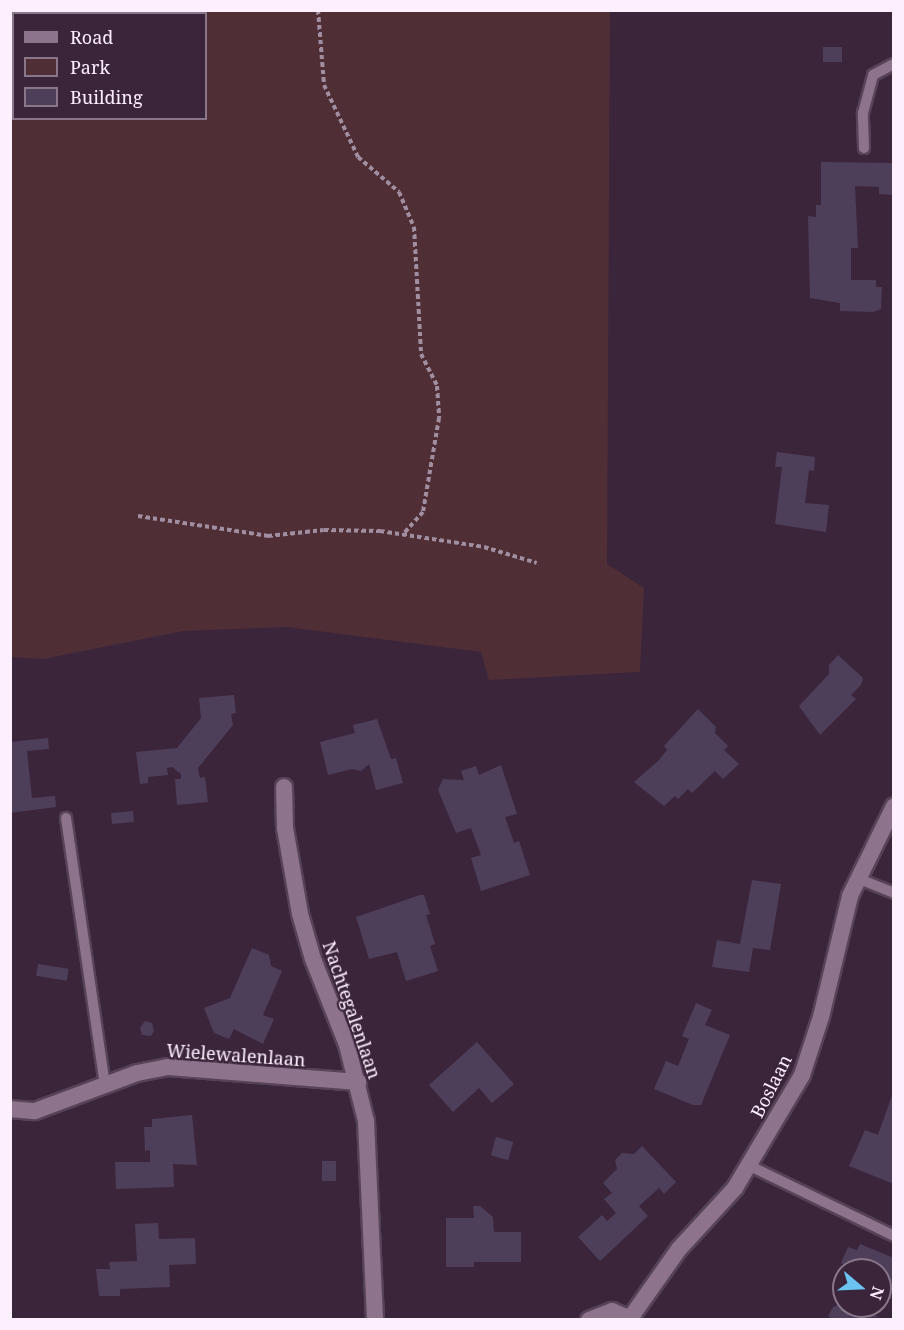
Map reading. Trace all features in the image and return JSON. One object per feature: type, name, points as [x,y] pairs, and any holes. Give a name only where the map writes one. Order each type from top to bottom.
[{"type":"street","name":"Nachtegalenlaan","points":[[284,788],[285,828],[300,914],[358,1082],[370,1168],[375,1320]]},
{"type":"street","name":"Boslaan","points":[[589,1320],[612,1311],[632,1318],[679,1249],[750,1167],[802,1075],[821,1017],[858,878],[894,806]]},
{"type":"street","name":"Wielewalenlaan","points":[[10,1109],[35,1111],[105,1084],[168,1067],[358,1082]]},
{"type":"lane","points":[[864,147],[863,113],[873,75],[894,64]]},
{"type":"lane","points":[[66,818],[105,1084]]},
{"type":"lane","points":[[858,878],[894,893]]},
{"type":"lane","points":[[750,1167],[894,1236]]},
{"type":"path","points":[[318,10],[324,86],[358,157],[399,192],[414,227],[421,354],[437,386],[439,418],[423,512],[403,534]]},
{"type":"path","points":[[138,516],[268,536],[324,530],[403,534],[484,547],[537,563]]},
{"type":"green space","points":[[10,11],[610,11],[607,564],[644,588],[640,672],[489,680],[481,652],[287,627],[183,631],[43,659],[11,657]]},
{"type":"building","points":[[823,47],[842,47],[842,62],[823,62]]},
{"type":"building","points":[[821,162],[894,163],[894,195],[879,194],[879,187],[855,186],[858,248],[851,248],[851,280],[876,280],[876,287],[882,287],[881,309],[873,312],[840,311],[840,303],[810,298],[808,216],[816,217],[816,205],[821,205]]},
{"type":"building","points":[[777,452],[815,457],[814,471],[809,470],[805,503],[829,505],[826,532],[775,524],[782,467],[775,467]]},
{"type":"building","points":[[838,655],[863,678],[861,685],[851,695],[856,699],[820,735],[799,706],[829,674],[829,665]]},
{"type":"building","points":[[234,695],[236,713],[231,714],[233,725],[198,768],[200,778],[205,777],[208,802],[177,805],[175,779],[181,779],[181,774],[172,767],[167,768],[168,775],[148,777],[148,783],[140,784],[136,752],[177,748],[201,718],[199,698]]},
{"type":"building","points":[[698,709],[716,727],[715,733],[728,746],[724,750],[739,764],[723,779],[715,771],[692,793],[688,789],[678,799],[675,796],[664,806],[634,782],[658,761],[667,750],[664,746]]},
{"type":"building","points":[[377,719],[391,759],[396,758],[403,783],[376,790],[369,764],[361,771],[352,769],[328,775],[320,742],[355,733],[353,725]]},
{"type":"building","points":[[48,738],[49,749],[27,751],[32,798],[55,796],[56,807],[10,813],[10,742]]},
{"type":"building","points":[[501,765],[517,814],[505,817],[514,843],[519,841],[530,875],[481,891],[471,858],[481,855],[471,828],[456,833],[438,790],[443,779],[464,780],[461,771],[476,766],[479,775]]},
{"type":"building","points":[[133,811],[134,822],[112,824],[111,813]]},
{"type":"building","points":[[752,880],[781,884],[770,950],[753,948],[749,972],[712,967],[717,940],[740,944]]},
{"type":"building","points":[[424,895],[430,914],[426,915],[435,944],[430,946],[438,971],[406,981],[397,952],[369,959],[356,917]]},
{"type":"building","points":[[252,948],[269,955],[271,966],[282,971],[263,1015],[274,1019],[263,1044],[234,1029],[229,1039],[214,1033],[204,1008],[230,998]]},
{"type":"building","points":[[38,964],[69,969],[67,981],[36,976]]},
{"type":"building","points":[[696,1003],[712,1010],[705,1025],[730,1035],[701,1105],[693,1105],[654,1089],[666,1061],[678,1066],[689,1039],[682,1036]]},
{"type":"building","points":[[145,1021],[152,1023],[154,1031],[151,1036],[142,1035],[140,1028]]},
{"type":"building","points":[[477,1042],[514,1084],[492,1103],[479,1088],[453,1112],[429,1085]]},
{"type":"building","points":[[894,1090],[894,1184],[849,1166],[865,1130],[878,1135]]},
{"type":"building","points":[[192,1115],[197,1165],[173,1164],[174,1187],[116,1189],[115,1162],[150,1162],[150,1150],[145,1151],[144,1127],[152,1127],[152,1119]]},
{"type":"building","points":[[496,1137],[513,1142],[508,1160],[491,1155]]},
{"type":"building","points":[[642,1146],[676,1182],[664,1194],[659,1188],[639,1206],[648,1216],[600,1261],[578,1237],[602,1215],[607,1221],[616,1213],[604,1199],[612,1193],[603,1183],[617,1169],[615,1160],[622,1153],[634,1154]]},
{"type":"building","points":[[322,1161],[336,1161],[336,1181],[322,1181]]},
{"type":"building","points":[[473,1206],[480,1206],[493,1217],[494,1232],[521,1232],[521,1262],[474,1262],[474,1267],[446,1267],[446,1218],[474,1218]]},
{"type":"building","points":[[158,1223],[159,1239],[195,1238],[196,1264],[169,1265],[170,1287],[120,1289],[120,1296],[99,1296],[96,1269],[110,1269],[109,1262],[137,1261],[135,1224]]},
{"type":"building","points":[[860,1244],[894,1258],[892,1285],[892,1258],[843,1258],[848,1247],[857,1250]]},
{"type":"building","points":[[832,1309],[832,1318],[863,1318],[832,1320],[828,1316]]}]
